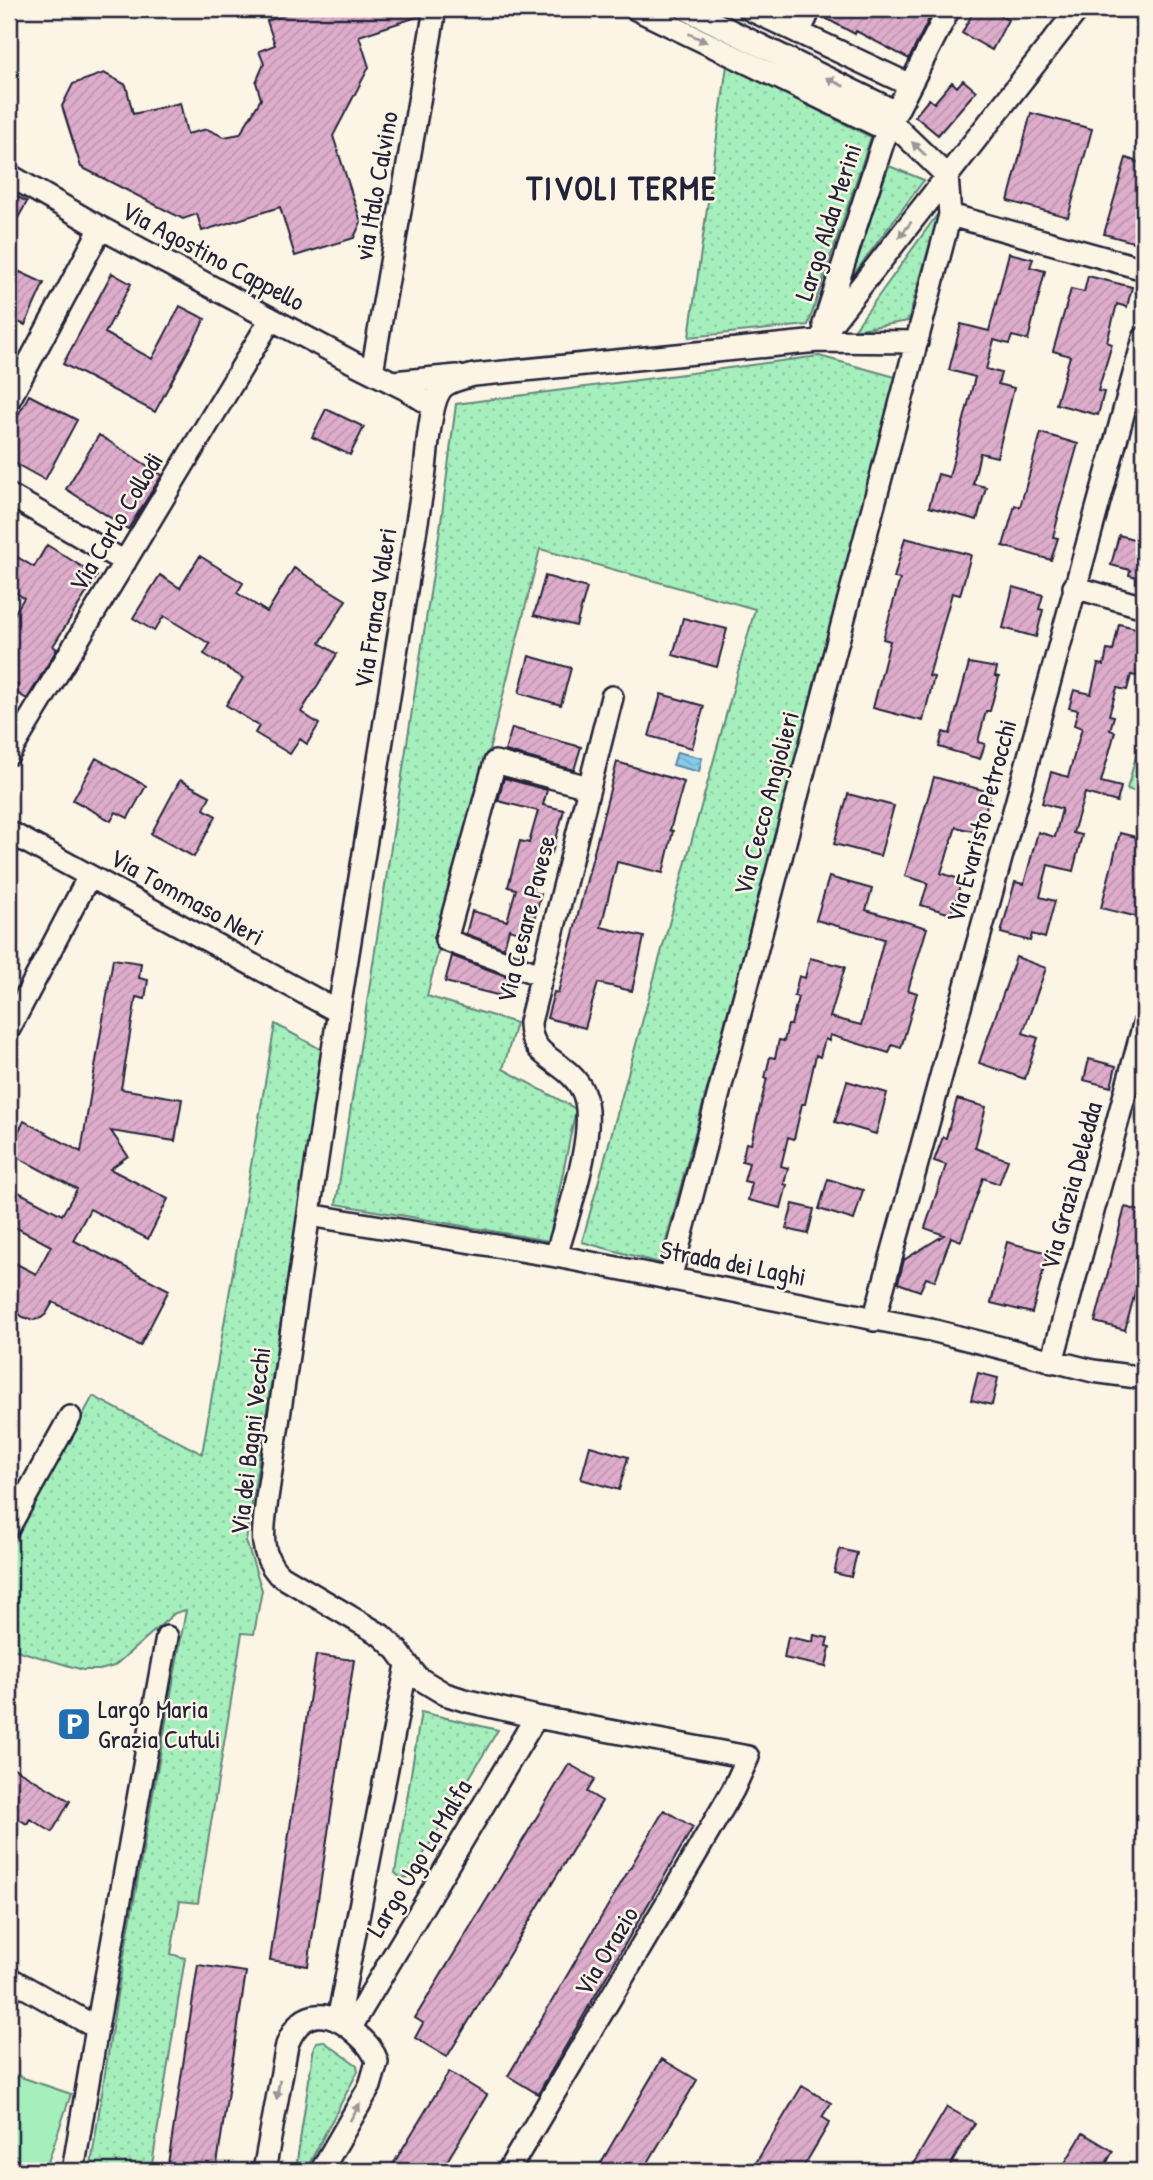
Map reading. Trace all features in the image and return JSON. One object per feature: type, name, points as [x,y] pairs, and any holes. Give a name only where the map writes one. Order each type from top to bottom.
[{"type":"street","name":"via Italo Calvino","points":[[372,372],[435,9]]},
{"type":"street","points":[[636,9],[891,121]]},
{"type":"street","points":[[686,9],[891,121]]},
{"type":"street","points":[[749,9],[910,85]]},
{"type":"street","points":[[799,33],[810,9]]},
{"type":"street","points":[[891,121],[950,9]]},
{"type":"street","points":[[917,342],[950,215],[947,176],[1078,9]]},
{"type":"street","name":"Largo Alda Merini","points":[[891,121],[947,176],[818,341],[891,121]]},
{"type":"street","name":"Via Agostino Cappello","points":[[9,174],[101,228],[393,382],[433,406]]},
{"type":"street","points":[[950,215],[1144,269]]},
{"type":"street","points":[[9,400],[101,228]]},
{"type":"street","name":"Via Carlo Collodi","points":[[9,754],[271,319]]},
{"type":"street","name":"Via Evaristo Petrocchi","points":[[874,1320],[1144,338]]},
{"type":"street","points":[[393,382],[818,341]]},
{"type":"street","name":"Largo Alda Merini","points":[[818,341],[917,342]]},
{"type":"street","name":"Via Cecco Angiolieri","points":[[670,1279],[917,342]]},
{"type":"street","points":[[433,406],[444,386],[474,375]]},
{"type":"street","name":"Via Franca Valeri","points":[[309,1215],[433,406]]},
{"type":"street","points":[[9,495],[125,562]]},
{"type":"street","points":[[1074,587],[1144,607]]},
{"type":"street","name":"Via Cesare Pavese","points":[[556,1256],[584,1153],[587,1115],[583,1091],[573,1076],[540,1052],[531,1040],[530,1015],[612,697]]},
{"type":"street","points":[[540,975],[446,940],[495,762],[588,787]]},
{"type":"street","name":"Via Tommaso Neri","points":[[9,832],[339,1012]]},
{"type":"street","points":[[9,1028],[89,876]]},
{"type":"street","name":"Via Grazia Deledda","points":[[1052,1362],[1144,1024]]},
{"type":"street","name":"Strada dei Laghi","points":[[309,1215],[556,1256],[956,1336],[1093,1371],[1144,1378]]},
{"type":"street","name":"Via dei Bagni Vecchi","points":[[309,1215],[267,1498],[263,1548],[278,1574],[381,1635],[424,1682],[445,1694],[536,1717],[748,1757]]},
{"type":"street","points":[[9,1527],[71,1417]]},
{"type":"street","points":[[74,2171],[167,1637]]},
{"type":"street","name":"Largo Ugo La Malfa","points":[[344,2024],[407,1665]]},
{"type":"street","name":"Largo Ugo La Malfa","points":[[344,2024],[536,1717]]},
{"type":"street","name":"Via Orazio","points":[[508,2171],[733,1790],[748,1757]]},
{"type":"street","points":[[9,1978],[97,2028]]},
{"type":"street","points":[[264,2171],[284,2055],[292,2033],[303,2020],[314,2015],[325,2015],[344,2024],[371,2047],[377,2068],[370,2086],[321,2171]]},
{"type":"green space","points":[[727,65],[871,137],[808,325],[689,337]]},
{"type":"green space","points":[[889,166],[924,180],[848,282]]},
{"type":"green space","points":[[939,212],[908,321],[854,330]]},
{"type":"green space","points":[[819,356],[899,378],[660,1263],[582,1242],[755,609],[540,549],[427,996],[516,1023],[503,1069],[576,1109],[549,1241],[336,1204],[441,522],[456,404]]},
{"type":"green space","points":[[1144,727],[1144,794],[1127,789]]},
{"type":"green space","points":[[275,1024],[324,1051],[246,1541],[262,1590],[254,1634],[242,1633],[198,1903],[180,1901],[171,1954],[185,1958],[151,2171],[90,2171],[117,1995],[186,1610],[175,1613],[114,1666],[100,1670],[83,1670],[9,1648],[9,1551],[93,1396],[202,1454]]},
{"type":"green space","points":[[421,1712],[498,1730],[410,1877],[401,1878],[395,1873]]},
{"type":"green space","points":[[323,2041],[357,2065],[358,2071],[309,2164],[303,2167],[298,2165],[297,2161],[314,2046]]},
{"type":"green space","points":[[9,2073],[71,2094],[45,2171],[9,2171]]},
{"type":"water","points":[[677,752],[702,758],[699,772],[673,765]]},
{"type":"building","points":[[282,9],[422,9],[420,16],[359,36],[369,67],[333,136],[361,222],[354,238],[295,256],[280,207],[202,231],[197,214],[183,219],[81,167],[62,106],[73,84],[104,73],[126,85],[133,114],[180,103],[187,134],[207,129],[224,137],[240,134],[261,99],[256,82],[264,64],[259,51],[275,45],[267,21],[285,15]]},
{"type":"building","points":[[832,9],[934,9],[909,59],[827,19]]},
{"type":"building","points":[[975,9],[988,9],[1008,20],[992,50],[962,33]]},
{"type":"building","points":[[963,80],[976,91],[938,135],[915,116],[929,99],[934,103],[952,82],[957,87]]},
{"type":"building","points":[[1031,113],[1092,129],[1068,217],[1008,201]]},
{"type":"building","points":[[1126,158],[1144,164],[1144,245],[1104,234]]},
{"type":"building","points":[[9,192],[27,202],[9,234]]},
{"type":"building","points":[[1009,253],[1033,259],[1030,267],[1045,271],[1028,340],[1012,336],[1009,344],[994,340],[986,369],[1001,373],[998,384],[1014,388],[997,457],[980,453],[973,484],[986,487],[977,520],[929,507],[938,474],[949,477],[975,377],[949,370],[961,324],[989,331]]},
{"type":"building","points":[[9,267],[44,283],[25,325],[9,318]]},
{"type":"building","points":[[112,273],[131,284],[105,333],[152,359],[180,306],[205,319],[155,412],[63,364]]},
{"type":"building","points":[[1088,276],[1132,287],[1127,307],[1117,304],[1107,342],[1112,344],[1098,391],[1104,392],[1098,415],[1056,404],[1070,356],[1053,351],[1071,289],[1084,292]]},
{"type":"building","points":[[29,395],[77,420],[45,480],[9,460],[9,432]]},
{"type":"building","points":[[326,409],[364,427],[350,455],[312,437]]},
{"type":"building","points":[[1041,433],[1078,444],[1057,517],[1053,537],[1058,538],[1051,560],[1003,546],[1015,505],[1020,507]]},
{"type":"building","points":[[99,435],[162,475],[128,529],[66,489]]},
{"type":"building","points":[[1138,533],[1144,534],[1144,579],[1129,575],[1130,570],[1111,565],[1119,535],[1137,540]]},
{"type":"building","points":[[905,538],[971,555],[960,595],[952,593],[929,676],[934,677],[923,721],[873,708],[890,641],[883,639],[900,579],[894,578]]},
{"type":"building","points":[[47,545],[97,576],[53,646],[57,649],[27,699],[14,691],[18,685],[9,679],[9,622],[24,598],[9,588],[9,552],[34,567]]},
{"type":"building","points":[[200,556],[243,583],[237,593],[267,612],[294,568],[346,600],[320,643],[337,654],[301,712],[319,724],[307,744],[300,739],[290,754],[255,733],[259,726],[226,705],[243,678],[204,654],[210,644],[164,616],[154,631],[133,618],[160,575],[180,588]]},
{"type":"building","points":[[545,576],[587,588],[576,626],[534,615]]},
{"type":"building","points":[[1013,587],[1043,595],[1039,609],[1043,610],[1036,637],[1003,628]]},
{"type":"building","points":[[683,618],[727,629],[717,667],[673,655]]},
{"type":"building","points":[[1119,624],[1144,630],[1144,663],[1141,662],[1137,676],[1131,675],[1127,690],[1117,688],[1109,715],[1114,716],[1110,730],[1115,732],[1101,782],[1121,787],[1117,802],[1085,793],[1073,833],[1082,835],[1073,871],[1048,865],[1040,897],[1055,901],[1045,938],[1032,934],[1030,941],[1001,933],[1015,882],[1024,884],[1038,832],[1055,837],[1062,809],[1042,803],[1051,772],[1068,777],[1082,728],[1074,725],[1078,710],[1069,708],[1074,690],[1091,694],[1098,664],[1104,665],[1107,650],[1113,651]]},
{"type":"building","points":[[529,656],[571,668],[561,705],[519,693]]},
{"type":"building","points":[[969,663],[997,668],[995,676],[999,677],[978,742],[985,744],[980,759],[939,747],[943,732],[950,734]]},
{"type":"building","points":[[661,694],[704,706],[692,748],[649,736]]},
{"type":"building","points":[[512,728],[581,747],[574,770],[505,751]]},
{"type":"building","points":[[96,758],[146,786],[128,818],[116,812],[111,821],[73,800]]},
{"type":"building","points":[[617,762],[684,782],[670,830],[673,831],[663,873],[617,862],[601,927],[644,937],[632,991],[598,983],[585,1028],[547,1018],[554,992],[558,993]]},
{"type":"building","points":[[934,777],[990,792],[980,833],[956,827],[941,873],[962,880],[951,914],[921,905],[928,883],[905,876]]},
{"type":"building","points":[[504,778],[547,790],[543,805],[564,810],[552,853],[543,850],[532,892],[541,894],[530,935],[509,929],[504,948],[466,934],[472,911],[507,921],[516,889],[508,887],[520,841],[529,843],[538,811],[498,801]]},
{"type":"building","points":[[180,780],[210,796],[204,809],[216,816],[194,857],[151,834]]},
{"type":"building","points":[[848,794],[894,806],[880,856],[834,844]]},
{"type":"building","points":[[1120,833],[1144,839],[1144,892],[1138,917],[1101,908]]},
{"type":"building","points":[[829,877],[872,889],[866,910],[927,928],[908,990],[917,993],[901,1048],[892,1045],[889,1053],[830,1035],[829,1041],[825,1039],[820,1057],[816,1055],[794,1139],[788,1137],[781,1166],[788,1168],[781,1208],[748,1200],[752,1183],[744,1181],[749,1163],[742,1161],[746,1143],[751,1144],[770,1057],[775,1058],[779,1040],[784,1041],[788,1025],[791,1025],[798,997],[794,996],[799,976],[805,978],[810,958],[845,967],[830,1017],[861,1025],[884,939],[816,920]]},
{"type":"building","points":[[452,956],[514,979],[509,998],[445,982]]},
{"type":"building","points":[[1016,957],[1046,968],[1023,1033],[1038,1038],[1025,1079],[979,1063]]},
{"type":"building","points":[[113,959],[141,963],[139,978],[148,980],[145,999],[136,997],[121,1089],[182,1099],[175,1141],[111,1131],[128,1156],[110,1169],[168,1199],[148,1239],[90,1209],[73,1240],[169,1290],[140,1346],[53,1302],[46,1314],[34,1320],[23,1317],[9,1306],[9,1260],[36,1274],[51,1246],[9,1224],[9,1187],[62,1215],[77,1189],[9,1153],[9,1150],[24,1121],[81,1152]]},
{"type":"building","points":[[1089,1059],[1116,1066],[1111,1087],[1084,1080]]},
{"type":"building","points":[[847,1081],[887,1093],[876,1134],[835,1122]]},
{"type":"building","points":[[957,1099],[986,1107],[975,1148],[1008,1160],[999,1184],[983,1178],[961,1241],[951,1237],[935,1281],[926,1278],[920,1291],[898,1283],[904,1260],[944,1235],[925,1228],[946,1165],[934,1161],[943,1137],[946,1138]]},
{"type":"building","points":[[828,1179],[863,1190],[854,1220],[819,1209]]},
{"type":"building","points":[[793,1204],[814,1209],[808,1234],[786,1229]]},
{"type":"building","points":[[1125,1207],[1144,1212],[1144,1259],[1125,1330],[1095,1322]]},
{"type":"building","points":[[1007,1242],[1048,1253],[1032,1313],[991,1303]]},
{"type":"building","points":[[978,1373],[998,1378],[992,1405],[971,1400]]},
{"type":"building","points":[[590,1446],[628,1457],[619,1490],[581,1479]]},
{"type":"building","points":[[840,1549],[857,1553],[851,1577],[834,1573]]},
{"type":"building","points":[[814,1635],[828,1638],[826,1646],[830,1647],[826,1667],[784,1658],[788,1637],[813,1642]]},
{"type":"building","points":[[316,1655],[354,1660],[308,1966],[270,1960]]},
{"type":"building","points":[[569,1764],[595,1779],[587,1792],[602,1801],[447,2057],[415,2038],[423,2023],[415,2018]]},
{"type":"building","points":[[9,1765],[70,1801],[52,1832],[30,1819],[27,1824],[9,1813]]},
{"type":"building","points":[[664,1810],[693,1827],[538,2094],[508,2076]]},
{"type":"building","points":[[198,1965],[246,1972],[216,2171],[167,2171]]},
{"type":"building","points":[[662,2059],[697,2080],[643,2171],[596,2171]]},
{"type":"building","points":[[449,2072],[487,2095],[441,2171],[389,2171]]},
{"type":"building","points":[[802,2086],[831,2103],[822,2117],[830,2122],[801,2171],[751,2171]]},
{"type":"building","points":[[947,2107],[975,2123],[947,2171],[909,2171]]},
{"type":"building","points":[[1083,2133],[1113,2151],[1102,2171],[1060,2171]]},
{"type":"place","name":"Largo Maria Grazia Cutuli","points":[[74,1724]]},
{"type":"district","name":"TIVOLI TERME","points":[[622,188]]}]
